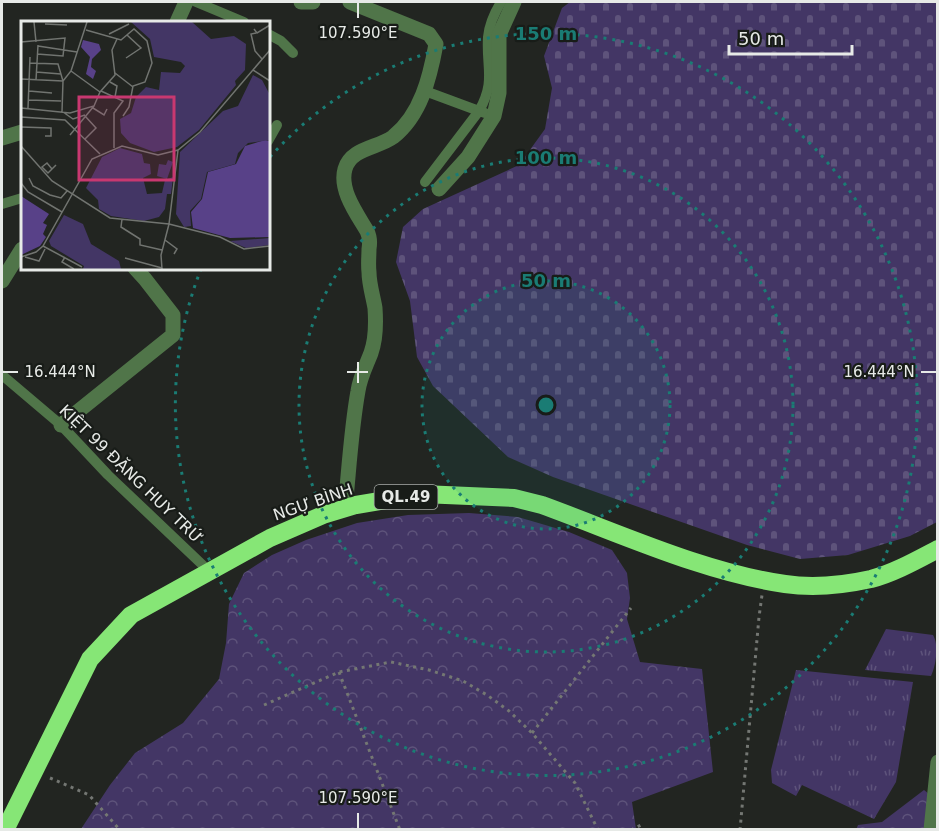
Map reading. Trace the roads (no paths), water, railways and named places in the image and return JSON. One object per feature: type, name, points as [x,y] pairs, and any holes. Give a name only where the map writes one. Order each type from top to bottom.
[{"type":"highway","name":"NGỰ BÌNH","points":[[5,830],[90,659],[131,615],[270,538],[323,515],[422,494],[514,498],[542,505],[705,566],[785,584],[822,585],[872,579],[938,549]]},
{"type":"street","points":[[177,21],[186,2]]},
{"type":"street","points":[[301,2],[313,2]]},
{"type":"street","points":[[345,509],[358,391],[375,338],[375,308],[369,272],[370,240],[368,233],[358,220],[344,181],[346,167],[352,157],[392,137],[407,121],[430,78],[436,44],[429,34],[353,2]]},
{"type":"street","points":[[432,185],[468,157],[486,113],[499,93],[499,35],[514,2]]},
{"type":"street","points":[[2,138],[21,132]]},
{"type":"street","points":[[2,281],[21,251]]},
{"type":"street","points":[[61,425],[173,335],[173,315],[137,270]]},
{"type":"street","points":[[931,830],[938,762]]},
{"type":"lane","points":[[196,2],[241,21]]},
{"type":"lane","points":[[425,91],[486,113],[490,81],[489,28],[501,2]]},
{"type":"lane","points":[[270,35],[281,41],[293,54]]},
{"type":"lane","points":[[270,137],[277,125]]},
{"type":"lane","points":[[2,204],[21,198]]},
{"type":"lane","name":"KIỆT 99 ĐẶNG HUY TRỨ","points":[[2,375],[61,425],[108,475],[210,572]]}]
